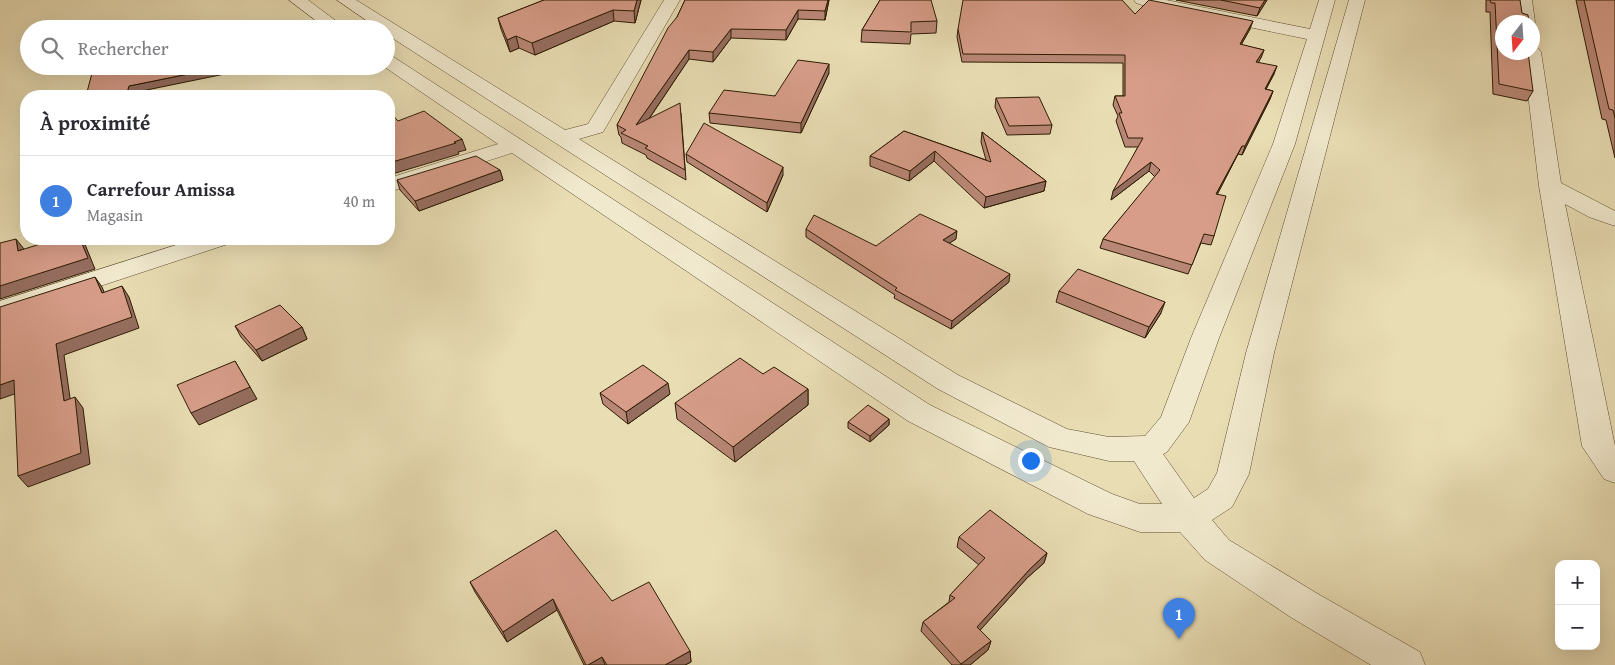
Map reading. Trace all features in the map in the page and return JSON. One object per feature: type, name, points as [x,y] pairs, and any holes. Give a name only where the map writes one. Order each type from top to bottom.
[{"type":"street","points":[[297,0],[327,20]]},
{"type":"street","points":[[345,0],[377,20]]},
{"type":"street","points":[[562,137],[596,128],[672,0]]},
{"type":"street","points":[[1142,0],[1316,36]]},
{"type":"street","points":[[395,32],[948,382],[1060,439],[1109,449],[1143,449],[1156,444],[1174,422],[1205,338],[1284,144],[1327,0]]},
{"type":"street","points":[[395,66],[919,413],[1100,504],[1140,518],[1190,518],[1220,498],[1232,474],[1260,353],[1357,0]]},
{"type":"street","points":[[1524,0],[1526,15]]},
{"type":"street","points":[[1533,60],[1550,186],[1598,446],[1615,470]]},
{"type":"street","points":[[395,183],[513,146]]},
{"type":"street","points":[[1550,186],[1597,212],[1615,219]]},
{"type":"street","points":[[0,310],[200,245]]},
{"type":"street","points":[[1143,449],[1190,518],[1217,550],[1305,606],[1406,665]]},
{"type":"building","points":[[544,0],[637,0],[634,11],[613,10],[532,43],[516,36],[507,40],[498,18]]},
{"type":"building","points":[[685,0],[828,0],[825,11],[798,10],[786,30],[731,29],[713,52],[689,50],[636,125],[680,103],[685,170],[645,148],[648,146],[621,133],[626,130],[617,125],[668,28],[677,17]]},
{"type":"building","points":[[880,0],[931,0],[937,21],[911,22],[911,32],[862,30]]},
{"type":"building","points":[[963,0],[1122,0],[1135,14],[1149,0],[1253,21],[1240,44],[1264,50],[1256,62],[1277,66],[1265,89],[1273,91],[1245,146],[1242,146],[1216,194],[1226,196],[1214,236],[1204,234],[1192,265],[1103,239],[1160,170],[1151,162],[1113,191],[1143,138],[1128,138],[1119,113],[1122,113],[1115,96],[1125,96],[1125,55],[963,54],[958,29]]},
{"type":"building","points":[[1221,0],[1265,0],[1260,8]]},
{"type":"building","points":[[1490,0],[1520,0],[1522,13],[1528,15],[1496,15],[1495,3],[1491,3]]},
{"type":"building","points":[[1584,0],[1615,0],[1615,118],[1613,110],[1609,109]]},
{"type":"building","points":[[798,60],[829,64],[801,123],[709,113],[724,90],[775,96]]},
{"type":"building","points":[[1498,60],[1529,60],[1533,91],[1499,84]]},
{"type":"building","points":[[91,75],[183,75],[129,86],[128,90],[88,90]]},
{"type":"building","points":[[1039,97],[1052,125],[1009,126],[996,98]]},
{"type":"building","points":[[424,111],[462,139],[454,142],[456,143],[395,161],[395,118],[398,121]]},
{"type":"building","points":[[704,123],[783,167],[767,203],[686,154]]},
{"type":"building","points":[[904,131],[991,162],[982,132],[1046,181],[986,197],[935,151],[910,171],[870,156]]},
{"type":"building","points":[[476,156],[500,170],[415,201],[397,180]]},
{"type":"building","points":[[920,214],[957,231],[943,240],[1010,274],[952,321],[895,290],[897,288],[806,229],[814,215],[876,246]]},
{"type":"building","points":[[16,239],[18,251],[37,245],[83,245],[88,258],[0,286],[0,243]]},
{"type":"building","points":[[1078,269],[1165,302],[1149,327],[1059,291]]},
{"type":"building","points":[[95,277],[102,293],[122,286],[132,317],[56,344],[64,401],[75,397],[81,453],[18,476],[14,380],[0,385],[0,307]]},
{"type":"building","points":[[280,305],[302,327],[256,350],[235,326]]},
{"type":"building","points":[[740,358],[763,374],[774,367],[808,389],[733,447],[675,403]]},
{"type":"building","points":[[235,361],[250,387],[191,413],[177,385]]},
{"type":"building","points":[[643,365],[668,383],[626,412],[600,393]]},
{"type":"building","points":[[868,405],[889,419],[870,436],[848,422]]},
{"type":"building","points":[[990,510],[1047,553],[977,627],[991,641],[961,664],[923,622],[955,598],[950,595],[985,558],[959,537]]},
{"type":"building","points":[[556,530],[612,601],[649,582],[690,651],[665,665],[607,665],[602,657],[586,665],[553,599],[503,632],[470,582]]},
{"type":"place","name":"Carrefour Amissa","points":[[1179,639]]}]
